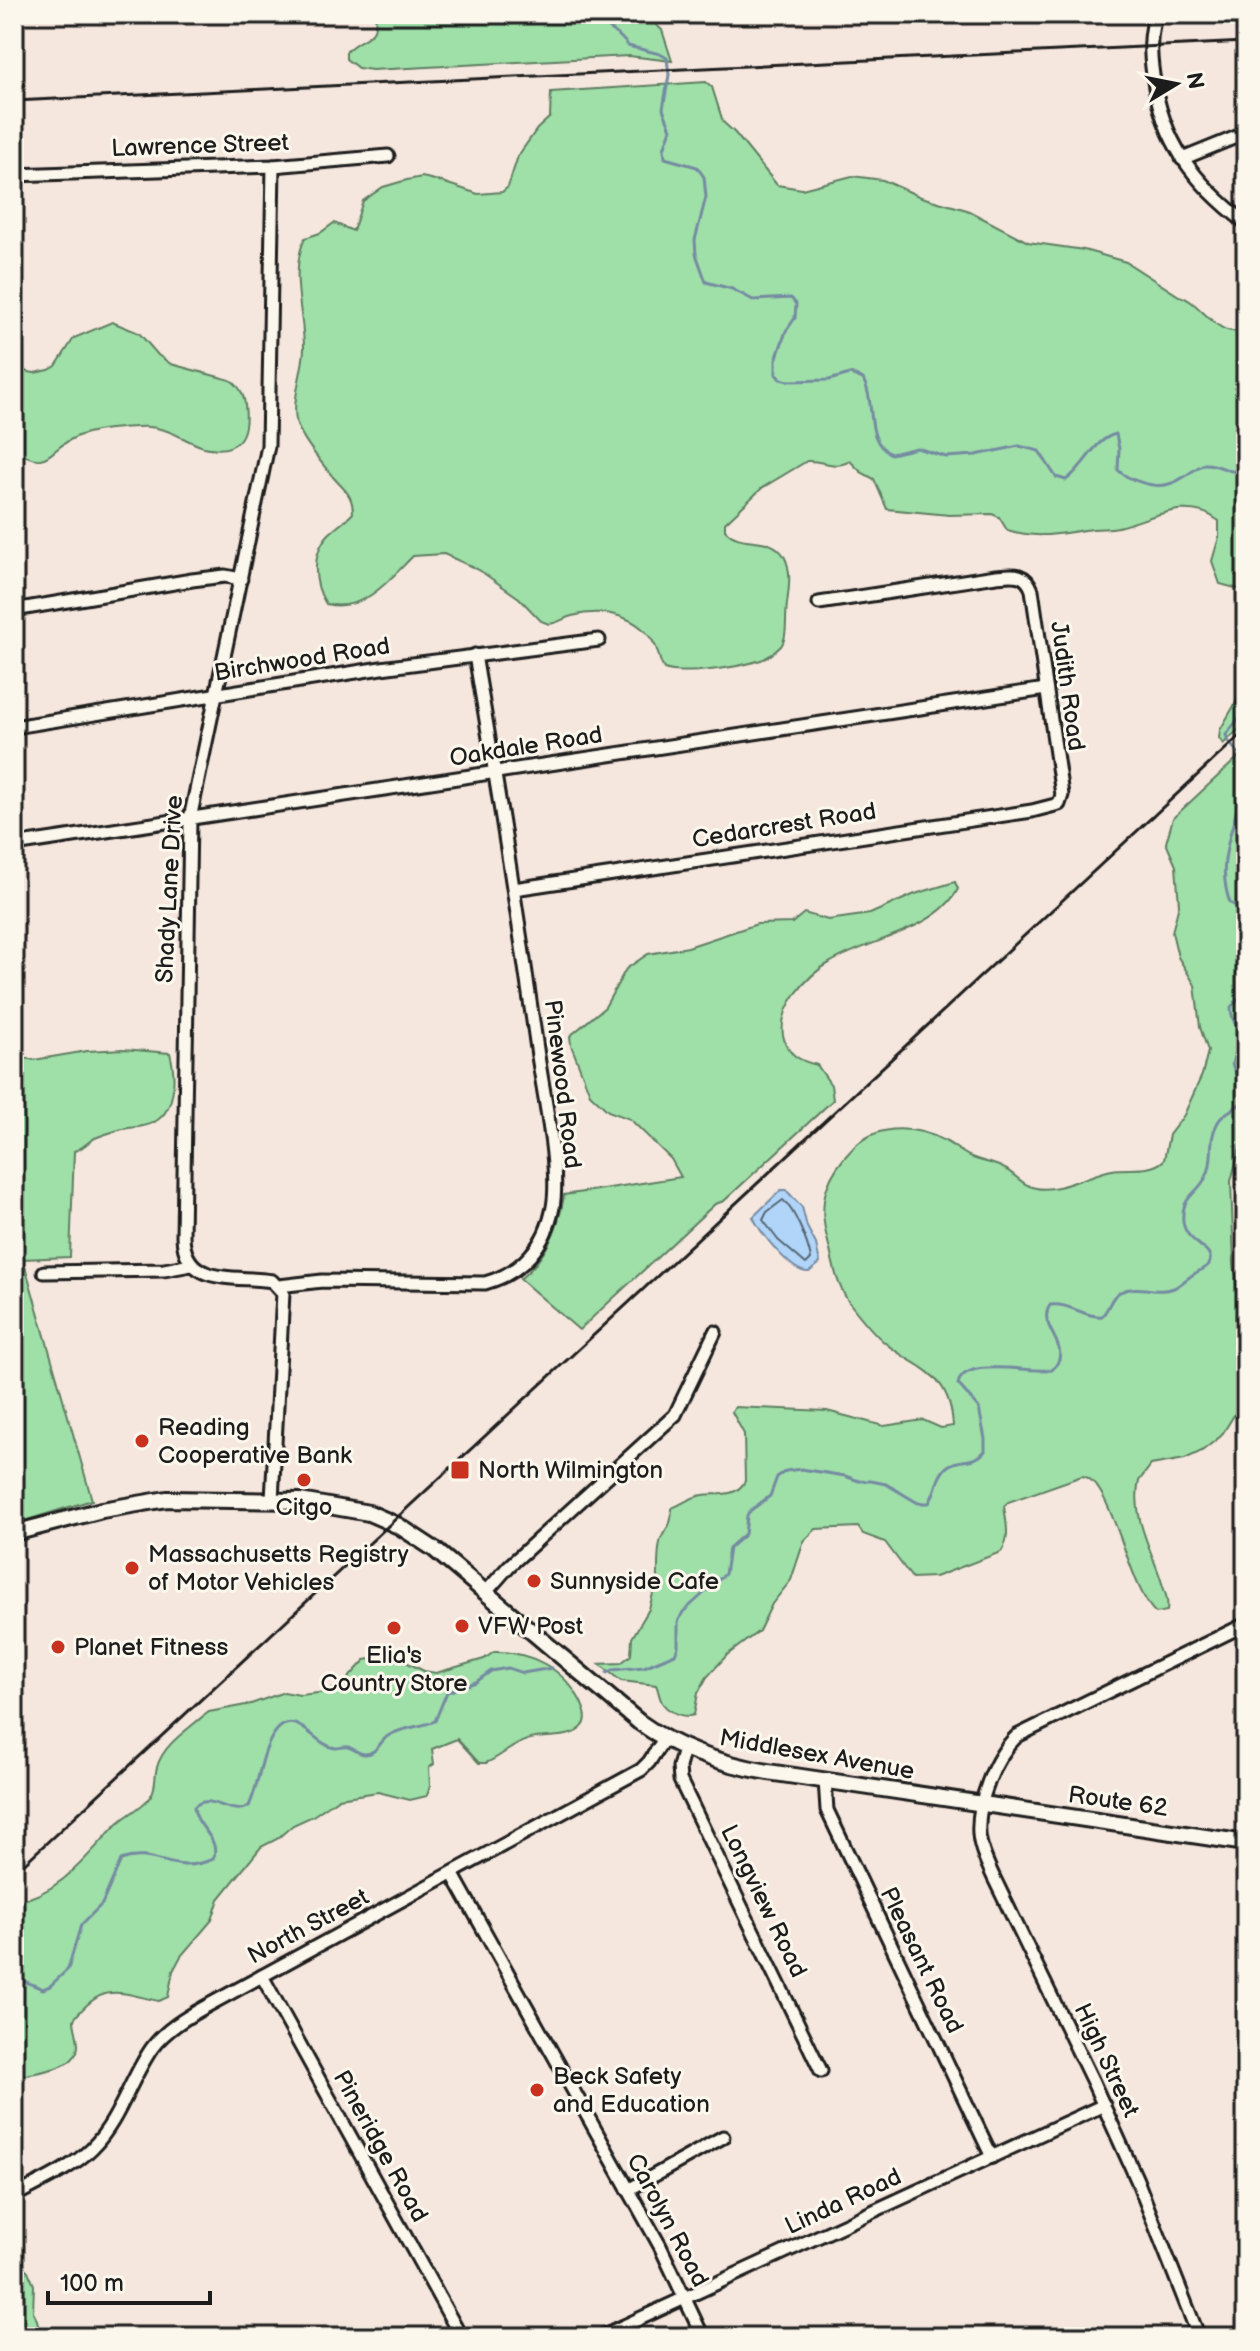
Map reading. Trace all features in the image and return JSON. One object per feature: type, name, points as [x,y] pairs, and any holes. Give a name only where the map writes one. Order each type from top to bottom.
[{"type":"main road","name":"Middlesex Avenue","points":[[14,1533],[151,1500],[272,1500],[363,1511],[427,1544],[487,1591],[614,1701],[664,1739],[684,1749],[747,1768],[983,1804]]},
{"type":"main road","name":"Route 62","points":[[983,1804],[1246,1843]]},
{"type":"street","points":[[1156,14],[1150,45],[1154,85],[1167,134],[1182,159],[1217,199],[1246,223]]},
{"type":"street","points":[[1182,159],[1246,133]]},
{"type":"street","name":"Lawrence Street","points":[[14,175],[273,166],[388,156]]},
{"type":"street","name":"Shady Lane Drive","points":[[191,1265],[184,1252],[183,1236],[190,819],[268,446],[273,166]]},
{"type":"street","name":"Judith Road","points":[[819,603],[996,576],[1016,574],[1025,578],[1032,590],[1062,791],[1060,803]]},
{"type":"street","points":[[14,610],[192,580],[222,576],[241,579]]},
{"type":"street","name":"Birchwood Road","points":[[14,727],[475,655],[599,640]]},
{"type":"street","name":"Pinewood Road","points":[[279,1286],[322,1281],[485,1283],[512,1273],[536,1248],[552,1209],[554,1174],[514,889],[475,655]]},
{"type":"street","name":"Oakdale Road","points":[[14,845],[1046,689]]},
{"type":"street","name":"Cedarcrest Road","points":[[514,889],[1032,811],[1060,803]]},
{"type":"street","points":[[44,1272],[164,1270],[191,1265],[206,1273],[272,1281],[279,1286],[284,1302],[272,1500]]},
{"type":"street","points":[[487,1591],[509,1566],[675,1415],[715,1332]]},
{"type":"street","points":[[983,1804],[1000,1757],[1023,1732],[1246,1624]]},
{"type":"street","name":"North Street","points":[[14,2196],[91,2149],[106,2130],[152,2047],[171,2028],[641,1770],[664,1739]]},
{"type":"street","name":"Longview Road","points":[[684,1749],[680,1780],[821,2071]]},
{"type":"street","name":"Pleasant Road","points":[[825,1780],[827,1810],[992,2157]]},
{"type":"street","name":"High Street","points":[[983,1804],[979,1834],[993,1876],[1104,2105],[1199,2337]]},
{"type":"street","name":"Carolyn Road","points":[[452,1873],[628,2190],[703,2337]]},
{"type":"street","name":"Pineridge Road","points":[[262,1976],[461,2337]]},
{"type":"street","name":"Linda Road","points":[[600,2337],[1104,2105]]},
{"type":"street","points":[[628,2190],[723,2137]]},
{"type":"green space","points":[[375,14],[644,14],[662,30],[672,61],[629,56],[372,70],[358,68],[346,59],[346,52],[372,33]]},
{"type":"green space","points":[[706,82],[712,87],[723,122],[777,185],[802,189],[852,176],[883,180],[921,197],[967,210],[1028,242],[1084,250],[1126,262],[1187,299],[1217,325],[1235,331],[1246,330],[1246,591],[1220,584],[1212,561],[1219,537],[1219,521],[1194,510],[1169,512],[1115,528],[1030,535],[1007,530],[999,517],[992,514],[949,515],[887,509],[874,479],[850,461],[834,465],[807,461],[762,488],[725,523],[725,530],[732,535],[778,549],[788,567],[785,637],[781,646],[761,660],[698,671],[664,669],[648,635],[630,621],[620,616],[596,613],[572,616],[549,624],[541,621],[519,598],[479,570],[444,554],[413,556],[385,584],[364,599],[340,606],[326,604],[316,578],[319,550],[329,534],[353,513],[353,507],[350,497],[309,447],[296,418],[304,348],[298,265],[305,238],[320,233],[334,223],[353,231],[363,201],[383,187],[407,180],[422,177],[478,194],[502,192],[508,187],[518,156],[537,129],[550,117],[551,92]]},
{"type":"green space","points":[[112,322],[139,333],[158,355],[171,364],[230,380],[236,385],[244,397],[246,416],[239,441],[216,449],[159,428],[138,427],[83,434],[43,459],[14,450],[14,369],[34,373],[49,370],[56,366],[74,338]]},
{"type":"green space","points":[[1246,685],[1246,723],[1223,744],[1219,738],[1220,730]]},
{"type":"green space","points":[[1246,750],[1246,1125],[1231,1181],[1234,1264],[1238,1289],[1246,1305],[1246,1396],[1221,1436],[1202,1451],[1185,1459],[1151,1465],[1139,1481],[1140,1519],[1166,1595],[1167,1611],[1156,1613],[1146,1601],[1102,1495],[1093,1482],[1082,1476],[1008,1502],[1004,1506],[1007,1536],[1001,1552],[935,1577],[912,1578],[885,1542],[863,1534],[858,1527],[816,1529],[804,1541],[791,1580],[772,1604],[759,1631],[727,1655],[707,1677],[698,1693],[694,1715],[669,1710],[662,1702],[656,1685],[621,1681],[599,1664],[621,1663],[631,1655],[632,1638],[649,1609],[658,1585],[660,1544],[670,1524],[672,1508],[691,1498],[732,1492],[745,1481],[744,1434],[732,1412],[735,1407],[827,1411],[884,1426],[923,1420],[941,1428],[953,1426],[951,1408],[939,1382],[875,1333],[848,1301],[837,1278],[824,1224],[824,1200],[831,1177],[855,1146],[887,1130],[923,1132],[971,1157],[1009,1171],[1027,1185],[1045,1189],[1112,1170],[1153,1167],[1164,1160],[1169,1135],[1184,1115],[1202,1075],[1208,1051],[1200,1027],[1195,985],[1178,957],[1172,932],[1179,905],[1176,866],[1166,843],[1173,818]]},
{"type":"green space","points":[[955,882],[958,889],[934,915],[831,962],[811,976],[795,995],[784,1019],[785,1042],[795,1056],[817,1065],[831,1085],[833,1100],[724,1201],[715,1204],[579,1330],[520,1279],[537,1262],[550,1242],[564,1195],[681,1177],[671,1159],[630,1119],[608,1111],[590,1094],[571,1045],[570,1036],[605,1007],[626,969],[648,954],[688,947],[757,924],[792,923],[804,913],[828,920],[870,914],[915,894]]},
{"type":"green space","points":[[123,1049],[170,1053],[173,1083],[170,1103],[159,1119],[150,1124],[101,1136],[74,1151],[70,1257],[23,1259],[92,1500],[14,1524],[14,1056],[34,1060],[87,1051]]},
{"type":"green space","points":[[494,1652],[521,1655],[556,1671],[581,1702],[586,1717],[583,1726],[566,1735],[524,1741],[486,1763],[479,1763],[457,1739],[432,1749],[434,1764],[429,1768],[427,1796],[410,1800],[378,1792],[339,1798],[293,1825],[277,1839],[261,1847],[219,1899],[212,1920],[181,1956],[173,1971],[168,1997],[159,2001],[113,1993],[94,1999],[74,2019],[78,2045],[71,2061],[53,2069],[14,2078],[14,1902],[30,1898],[59,1883],[116,1825],[147,1801],[154,1790],[160,1759],[182,1733],[209,1712],[251,1704],[284,1692],[300,1695],[327,1692],[344,1683],[365,1660],[402,1660],[424,1671],[436,1673],[484,1659]]},
{"type":"green space","points":[[14,2257],[28,2271],[34,2285],[33,2312],[41,2337],[14,2337]]},
{"type":"water","points":[[781,1190],[786,1190],[802,1207],[807,1227],[816,1244],[820,1263],[809,1272],[802,1271],[786,1259],[769,1242],[753,1217]]},
{"type":"waterway","points":[[594,14],[628,46],[667,58],[669,75],[663,109],[671,129],[664,149],[665,158],[697,167],[704,177],[706,197],[695,240],[696,254],[706,282],[732,289],[753,300],[791,298],[796,304],[795,318],[786,331],[776,360],[776,374],[780,379],[829,380],[850,374],[863,379],[877,440],[891,454],[917,448],[946,457],[976,455],[1019,446],[1039,451],[1056,477],[1066,480],[1101,442],[1116,434],[1118,470],[1142,483],[1169,484],[1204,464],[1246,471]]},
{"type":"waterway","points":[[1246,709],[1226,735],[1244,761],[1245,769],[1227,846],[1224,873],[1230,903],[1246,911]]},
{"type":"waterway","points":[[607,1673],[644,1667],[675,1654],[678,1622],[683,1612],[725,1574],[729,1548],[745,1534],[747,1516],[770,1496],[777,1477],[786,1471],[801,1469],[845,1476],[886,1484],[918,1503],[929,1503],[941,1474],[948,1466],[976,1458],[985,1451],[979,1408],[958,1384],[963,1375],[985,1368],[1052,1370],[1060,1353],[1047,1321],[1050,1305],[1102,1316],[1120,1292],[1134,1289],[1168,1290],[1208,1265],[1209,1253],[1185,1229],[1183,1212],[1187,1200],[1207,1175],[1218,1122],[1241,1103],[1240,1084],[1232,1064],[1240,1036],[1231,1007],[1246,992]]},
{"type":"waterway","points":[[14,1963],[19,1979],[43,1989],[68,1969],[81,1925],[102,1904],[121,1860],[144,1857],[186,1865],[213,1859],[214,1845],[194,1807],[207,1802],[235,1809],[249,1806],[267,1747],[284,1724],[299,1726],[329,1746],[348,1747],[365,1754],[375,1750],[394,1733],[435,1721],[447,1692],[476,1682],[491,1671],[508,1668],[523,1673],[552,1668]]},
{"type":"railway","points":[[14,101],[1246,42]]},
{"type":"railway","points":[[14,1873],[1246,730]]},
{"type":"place","name":"Reading Cooperative Bank","points":[[142,1441]]},
{"type":"place","name":"North Wilmington","points":[[460,1470]]},
{"type":"place","name":"Citgo","points":[[304,1480]]},
{"type":"place","name":"Massachusetts Registry of Motor Vehicles","points":[[132,1568]]},
{"type":"place","name":"Sunnyside Cafe","points":[[534,1581]]},
{"type":"place","name":"VFW Post","points":[[462,1626]]},
{"type":"place","name":"Elia's Country Store","points":[[394,1628]]},
{"type":"place","name":"Planet Fitness","points":[[58,1647]]},
{"type":"place","name":"Beck Safety and Education","points":[[537,2090]]}]
